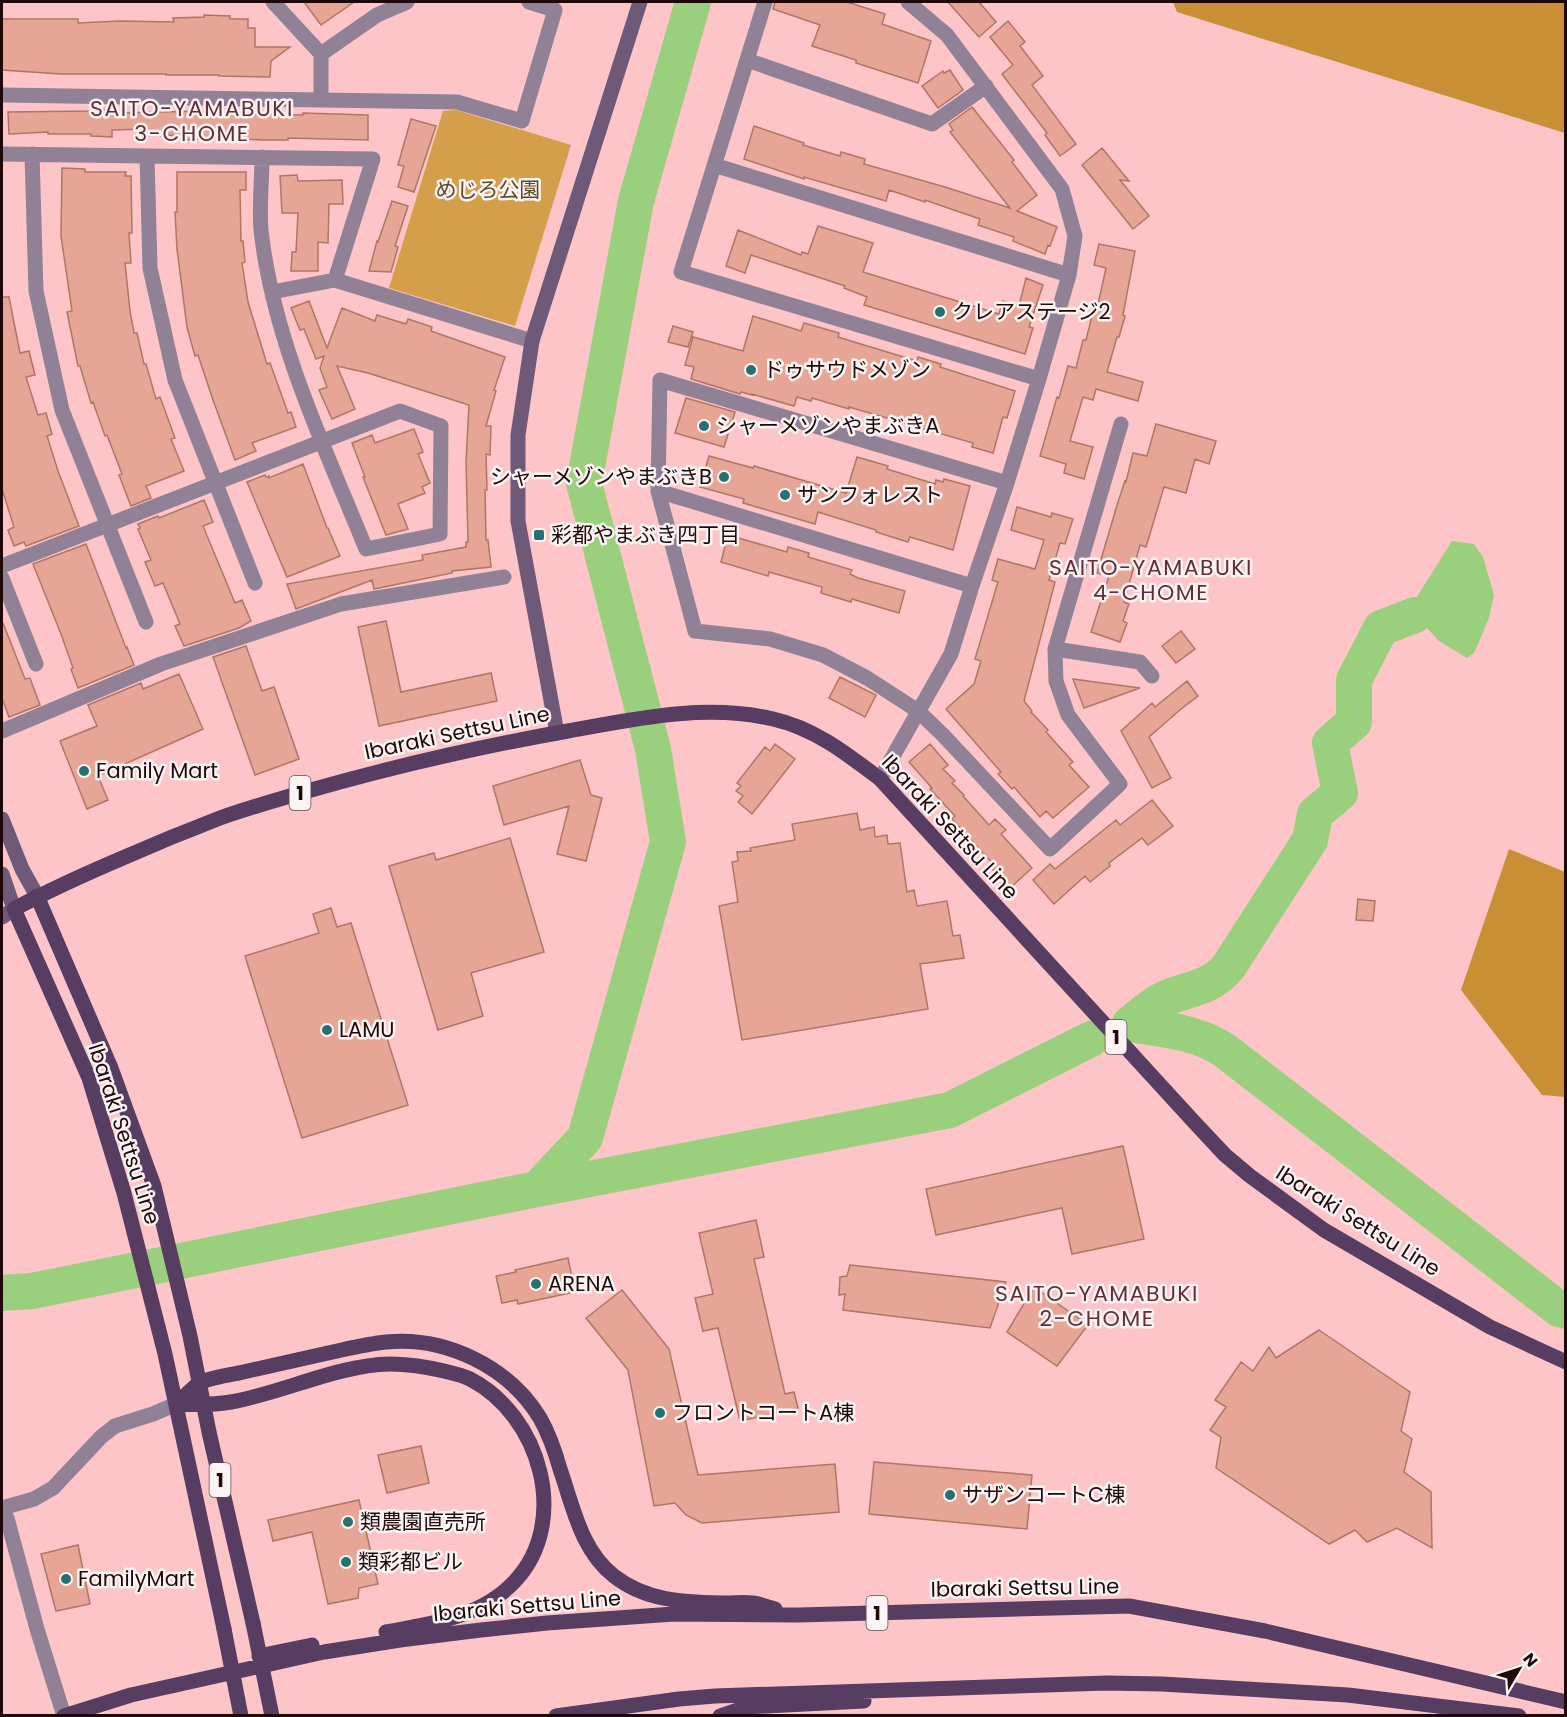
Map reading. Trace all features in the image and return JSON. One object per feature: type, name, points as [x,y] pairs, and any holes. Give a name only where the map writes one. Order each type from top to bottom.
[{"type":"main road","name":"Ibaraki Settsu Line","points":[[241,1716],[176,1404],[124,1193],[88,1078],[8,913],[37,896],[176,835],[234,814],[363,775],[432,758],[557,733],[687,713],[736,713],[773,718],[804,729],[840,748],[880,779],[1195,1123],[1225,1155],[1250,1176],[1324,1230],[1441,1299],[1490,1327],[1566,1362]]},
{"type":"main road","name":"Ibaraki Settsu Line","points":[[37,896],[111,1068],[154,1186],[201,1383],[272,1716]]},
{"type":"main road","name":"Ibaraki Settsu Line","points":[[176,1404],[201,1383],[349,1348],[385,1342],[423,1344],[459,1352],[492,1369],[510,1382],[531,1405],[551,1441],[581,1530],[594,1555],[613,1576],[628,1587],[664,1599],[753,1603],[799,1615]]},
{"type":"main road","name":"Ibaraki Settsu Line","points":[[176,1404],[205,1405],[231,1402],[343,1372],[388,1364],[442,1371],[468,1378],[497,1398],[522,1427],[538,1464],[543,1485],[544,1508],[537,1544],[525,1568],[508,1588],[489,1602],[471,1611],[436,1623],[287,1649],[245,1659],[183,1683]]},
{"type":"main road","name":"Ibaraki Settsu Line","points":[[64,1716],[131,1695],[324,1652],[400,1640],[547,1623],[674,1614],[799,1615],[1130,1606],[1265,1630],[1566,1702]]},
{"type":"main road","points":[[720,1716],[746,1707],[1010,1694],[1107,1683]]},
{"type":"main road","points":[[556,1716],[715,1696],[1107,1683],[1348,1695],[1519,1716]]},
{"type":"street","points":[[273,2],[321,54],[321,100]]},
{"type":"street","points":[[321,54],[368,21],[407,2]]},
{"type":"street","points":[[2,95],[457,102],[522,121],[555,10],[529,2]]},
{"type":"street","points":[[557,733],[518,521],[518,435],[532,341],[640,2]]},
{"type":"street","points":[[765,2],[681,272],[1039,378]]},
{"type":"street","points":[[880,779],[951,654],[1039,378],[1069,274],[1074,236],[1062,189],[947,35],[909,2]]},
{"type":"street","points":[[747,60],[932,124],[986,86]]},
{"type":"street","points":[[2,154],[373,159],[335,280]]},
{"type":"street","points":[[33,154],[36,291],[62,410],[146,622]]},
{"type":"street","points":[[147,156],[150,268],[175,380],[255,583]]},
{"type":"street","points":[[2,566],[216,483],[323,441],[400,411],[441,426],[440,534],[366,549],[323,441],[291,363],[272,292],[261,229],[262,158]]},
{"type":"street","points":[[714,165],[1069,274]]},
{"type":"street","points":[[272,292],[335,280],[532,341]]},
{"type":"street","points":[[1007,483],[660,380],[658,490],[695,631],[770,639],[823,655],[867,678],[918,711],[1050,849],[1120,784],[1068,714],[1056,681],[1055,649],[1121,424]]},
{"type":"street","points":[[658,490],[972,586]]},
{"type":"street","points":[[2,578],[36,664]]},
{"type":"street","points":[[2,731],[160,664],[341,604],[504,578]]},
{"type":"street","points":[[1055,649],[1140,662],[1152,676]]},
{"type":"street","points":[[2,819],[22,869],[37,896]]},
{"type":"street","points":[[2,874],[8,913]]},
{"type":"street","points":[[64,1716],[4,1513],[53,1488],[101,1437],[116,1426],[176,1404]]},
{"type":"green space","name":"めじろ公園","points":[[456,110],[571,145],[515,326],[389,288],[443,111]]},
{"type":"shaded area","points":[[1173,2],[1565,2],[1565,133],[1177,12]]},
{"type":"shaded area","points":[[1452,541],[1474,544],[1483,557],[1494,595],[1489,618],[1474,653],[1467,658],[1439,641],[1415,615],[1413,603]]},
{"type":"shaded area","points":[[1509,849],[1565,872],[1565,1097],[1542,1095],[1461,990]]},
{"type":"building","points":[[304,2],[354,2],[321,25]]},
{"type":"building","points":[[775,2],[847,2],[885,14],[882,24],[931,41],[918,83],[812,46],[820,25],[773,9]]},
{"type":"building","points":[[948,2],[979,2],[996,22],[979,37]]},
{"type":"building","points":[[204,15],[248,19],[248,28],[255,28],[255,47],[290,47],[271,61],[270,77],[61,74],[2,70],[2,19],[78,19],[78,23],[174,22],[173,18],[204,17]]},
{"type":"building","points":[[1008,21],[1025,42],[1020,46],[1043,76],[1032,85],[1076,144],[1060,156],[1045,135],[1047,133],[1002,74],[1013,65],[990,37]]},
{"type":"building","points":[[950,70],[963,90],[938,108],[922,86],[943,71],[944,73]]},
{"type":"building","points":[[972,107],[1014,160],[1012,162],[1037,195],[1017,211],[1057,227],[1045,254],[1013,241],[1014,237],[978,225],[980,219],[925,200],[925,202],[889,190],[886,201],[804,177],[804,179],[744,159],[754,126],[804,143],[803,145],[840,156],[841,152],[865,159],[864,164],[1010,208],[950,132],[953,130],[949,124]]},
{"type":"building","points":[[92,109],[113,110],[113,113],[208,111],[208,113],[368,115],[368,140],[288,138],[288,140],[262,140],[209,137],[209,139],[182,140],[182,135],[146,136],[145,129],[112,130],[112,137],[91,136],[91,134],[48,134],[48,132],[9,134],[8,112],[92,111]]},
{"type":"building","points":[[411,119],[436,126],[414,192],[398,187],[404,166],[398,165]]},
{"type":"building","points":[[1102,148],[1129,181],[1120,180],[1149,216],[1133,229],[1082,165]]},
{"type":"building","points":[[62,168],[85,169],[85,172],[126,172],[125,176],[131,176],[132,233],[129,233],[131,263],[125,263],[130,311],[144,364],[146,364],[156,399],[160,397],[175,438],[171,439],[184,471],[146,486],[151,498],[131,506],[119,475],[122,474],[93,402],[91,403],[80,366],[78,366],[67,312],[72,311],[61,236]]},
{"type":"building","points":[[177,172],[246,172],[246,190],[240,190],[241,241],[243,241],[245,262],[242,263],[248,302],[267,364],[270,363],[288,413],[291,412],[296,427],[252,443],[256,451],[235,460],[198,355],[195,356],[187,327],[177,249],[175,212],[177,212]]},
{"type":"building","points":[[297,175],[298,181],[342,180],[343,204],[329,204],[328,243],[318,242],[318,271],[291,271],[292,252],[296,252],[298,213],[282,213],[280,176]]},
{"type":"building","points":[[392,201],[408,206],[395,246],[398,247],[391,272],[369,271],[377,241]]},
{"type":"building","points":[[818,226],[873,243],[863,272],[999,314],[1003,301],[1019,306],[1026,278],[1043,285],[1029,327],[1033,328],[1025,354],[864,305],[867,297],[844,288],[845,286],[751,255],[745,273],[726,266],[738,230],[801,255],[802,252],[808,254]]},
{"type":"building","points":[[1099,244],[1135,251],[1123,315],[1125,316],[1107,372],[1143,382],[1138,401],[1096,389],[1093,400],[1083,397],[1070,441],[1093,447],[1084,479],[1064,473],[1066,464],[1040,456],[1068,366],[1076,368],[1094,308],[1097,309],[1106,268],[1094,265]]},
{"type":"building","points":[[2,297],[9,297],[20,353],[29,351],[35,375],[26,377],[38,415],[46,413],[52,434],[47,436],[79,526],[26,546],[24,542],[14,546],[8,530],[14,527],[2,489]]},
{"type":"building","points":[[309,301],[327,348],[342,308],[375,321],[377,315],[406,324],[408,319],[432,327],[431,331],[505,357],[494,390],[496,391],[486,426],[491,426],[490,455],[486,454],[487,490],[485,490],[486,540],[488,540],[491,567],[452,571],[452,573],[374,589],[372,580],[296,609],[287,584],[423,560],[422,555],[466,547],[466,542],[468,542],[466,462],[469,405],[368,373],[337,366],[355,409],[332,419],[319,390],[327,387],[320,368],[324,356],[316,359],[304,329],[300,330],[291,308]]},
{"type":"building","points":[[753,316],[801,331],[804,323],[839,333],[838,337],[917,361],[918,357],[941,364],[940,367],[1015,391],[1007,418],[1003,417],[993,453],[972,447],[973,443],[849,407],[849,409],[812,398],[811,401],[797,397],[794,406],[752,394],[741,392],[740,394],[691,379],[694,367],[685,365],[693,337],[743,351]]},
{"type":"building","points":[[673,326],[693,332],[688,347],[668,342]]},
{"type":"building","name":"シャーメゾンやまぶきA","points":[[686,398],[735,412],[724,447],[675,433]]},
{"type":"building","points":[[1156,424],[1216,441],[1209,464],[1195,459],[1186,493],[1164,487],[1146,547],[1140,545],[1124,602],[1129,604],[1123,621],[1127,623],[1120,642],[1091,632],[1109,576],[1097,573],[1133,453],[1147,456]]},
{"type":"building","points":[[414,429],[423,452],[418,454],[430,483],[422,487],[425,493],[398,504],[408,529],[386,535],[352,443],[372,435],[375,443]]},
{"type":"building","points":[[709,456],[753,468],[754,466],[846,493],[857,457],[935,484],[936,480],[943,482],[944,479],[970,486],[953,550],[910,537],[908,542],[818,512],[815,524],[743,503],[744,499],[700,487]]},
{"type":"building","points":[[303,464],[340,556],[287,577],[247,482],[265,475],[269,478]]},
{"type":"building","points":[[204,500],[213,522],[203,526],[235,603],[242,600],[251,621],[239,628],[184,646],[175,626],[180,624],[163,583],[155,586],[145,562],[151,560],[138,524]]},
{"type":"building","points":[[1017,507],[1051,517],[1052,513],[1073,519],[1065,544],[1060,543],[1049,580],[1055,582],[1024,701],[1048,730],[1046,732],[1073,762],[1069,765],[1089,787],[1053,818],[1046,811],[1040,817],[1014,787],[1012,789],[998,774],[1001,772],[946,709],[974,684],[981,661],[975,659],[998,582],[992,580],[998,559],[1035,569],[1044,540],[1011,530]]},
{"type":"building","points":[[728,535],[787,552],[788,547],[809,553],[808,557],[852,570],[850,574],[858,578],[905,591],[899,613],[852,599],[851,602],[821,593],[822,587],[769,572],[768,576],[721,562]]},
{"type":"building","points":[[86,544],[134,665],[78,688],[61,634],[33,564]]},
{"type":"building","points":[[386,621],[401,692],[491,673],[497,701],[379,726],[358,627]]},
{"type":"building","points":[[2,623],[25,679],[30,678],[40,705],[9,717],[2,698]]},
{"type":"building","points":[[1181,631],[1195,649],[1176,663],[1162,646]]},
{"type":"building","points":[[246,646],[262,691],[274,687],[299,759],[255,775],[213,657]]},
{"type":"building","points":[[179,674],[203,729],[98,776],[108,800],[87,809],[60,741],[97,726],[88,705],[141,683],[143,689]]},
{"type":"building","points":[[840,677],[876,695],[865,717],[829,698]]},
{"type":"building","points":[[1073,679],[1140,688],[1084,708]]},
{"type":"building","points":[[1187,681],[1198,696],[1149,737],[1171,778],[1152,788],[1121,731],[1152,703],[1155,707]]},
{"type":"building","points":[[775,744],[795,759],[752,814],[738,802],[743,796],[736,791],[741,786],[737,783],[765,747],[770,751]]},
{"type":"building","points":[[930,744],[948,765],[943,769],[955,781],[952,783],[989,825],[995,819],[1006,830],[1001,834],[1032,868],[1010,888],[992,869],[995,866],[952,819],[955,816],[909,762]]},
{"type":"building","points":[[580,760],[591,795],[602,798],[586,861],[557,854],[569,806],[504,825],[493,786]]},
{"type":"building","points":[[1152,800],[1173,826],[1148,845],[1142,838],[1109,863],[1110,866],[1090,882],[1085,876],[1054,904],[1033,880],[1050,864],[1055,869],[1116,820],[1120,825]]},
{"type":"building","points":[[857,813],[860,830],[874,827],[875,837],[887,835],[888,844],[900,843],[907,892],[914,890],[917,906],[947,901],[953,936],[960,935],[964,958],[920,964],[928,1009],[742,1040],[719,906],[738,902],[732,862],[738,861],[737,852],[751,851],[750,848],[795,840],[792,824]]},
{"type":"building","points":[[510,838],[544,952],[471,973],[483,1016],[438,1030],[389,866],[434,853],[436,860]]},
{"type":"building","points":[[1358,899],[1375,901],[1373,921],[1356,920]]},
{"type":"building","name":"LAMU","points":[[331,908],[337,927],[351,923],[408,1105],[302,1138],[245,956],[319,933],[313,914]]},
{"type":"building","points":[[1123,1146],[1144,1239],[1072,1254],[1062,1208],[936,1235],[926,1189]]},
{"type":"building","points":[[756,1220],[764,1257],[754,1259],[785,1394],[794,1392],[798,1408],[740,1421],[718,1328],[703,1331],[695,1298],[713,1294],[699,1233]]},
{"type":"building","name":"ARENA","points":[[568,1258],[575,1292],[518,1304],[517,1300],[502,1303],[496,1276]]},
{"type":"building","points":[[850,1265],[1006,1282],[990,1328],[843,1310],[845,1294],[839,1295],[840,1277],[847,1276]]},
{"type":"building","points":[[1034,1287],[1088,1325],[1057,1366],[1007,1332]]},
{"type":"building","name":"フロントコートA棟","points":[[622,1290],[669,1349],[698,1475],[835,1464],[839,1512],[702,1523],[686,1515],[675,1503],[654,1506],[628,1370],[586,1318]]},
{"type":"building","points":[[1319,1330],[1410,1392],[1401,1431],[1412,1439],[1404,1472],[1431,1492],[1432,1548],[1397,1528],[1367,1542],[1355,1530],[1329,1544],[1216,1468],[1221,1437],[1210,1430],[1226,1407],[1215,1400],[1241,1362],[1253,1371],[1269,1347],[1276,1358]]},
{"type":"building","points":[[421,1446],[429,1483],[387,1493],[378,1455]]},
{"type":"building","name":"サザンコートC棟","points":[[874,1462],[1032,1475],[1027,1529],[869,1514]]},
{"type":"building","name":"類彩都ビル","points":[[359,1500],[378,1584],[359,1588],[358,1598],[328,1604],[312,1532],[273,1541],[268,1520]]},
{"type":"building","name":"FamilyMart","points":[[78,1545],[90,1604],[56,1611],[41,1554]]},
{"type":"waterway","points":[[537,1189],[585,1138],[668,842],[653,749],[584,483],[636,201],[693,2]]},
{"type":"waterway","points":[[1130,1024],[1159,1001],[1207,984],[1229,966],[1310,840],[1315,814],[1340,793],[1330,743],[1354,722],[1354,680],[1381,628],[1415,615]]},
{"type":"waterway","points":[[1130,1024],[1191,1035],[1224,1050],[1559,1309],[1566,1311]]},
{"type":"waterway","points":[[2,1293],[32,1291],[537,1189],[950,1110],[1091,1039]]},
{"type":"place","name":"クレアステージ2","points":[[940,312]]},
{"type":"place","name":"ドゥサウドメゾン","points":[[751,370]]},
{"type":"place","name":"シャーメゾンやまぶきA","points":[[704,426]]},
{"type":"place","name":"シャーメゾンやまぶきB","points":[[724,477]]},
{"type":"place","name":"サンフォレスト","points":[[785,495]]},
{"type":"place","name":"彩都やまぶき四丁目","points":[[539,535]]},
{"type":"place","name":"Family Mart","points":[[84,771]]},
{"type":"place","name":"LAMU","points":[[327,1030]]},
{"type":"place","name":"ARENA","points":[[536,1284]]},
{"type":"place","name":"フロントコートA棟","points":[[660,1413]]},
{"type":"place","name":"サザンコートC棟","points":[[950,1495]]},
{"type":"place","name":"類農園直売所","points":[[348,1522]]},
{"type":"place","name":"類彩都ビル","points":[[346,1562]]},
{"type":"place","name":"FamilyMart","points":[[66,1579]]},
{"type":"district","name":"SAITO-YAMABUKI 3-CHOME","points":[[192,120]]},
{"type":"district","name":"SAITO-YAMABUKI 4-CHOME","points":[[1151,580]]},
{"type":"district","name":"SAITO-YAMABUKI 2-CHOME","points":[[1097,1306]]}]
